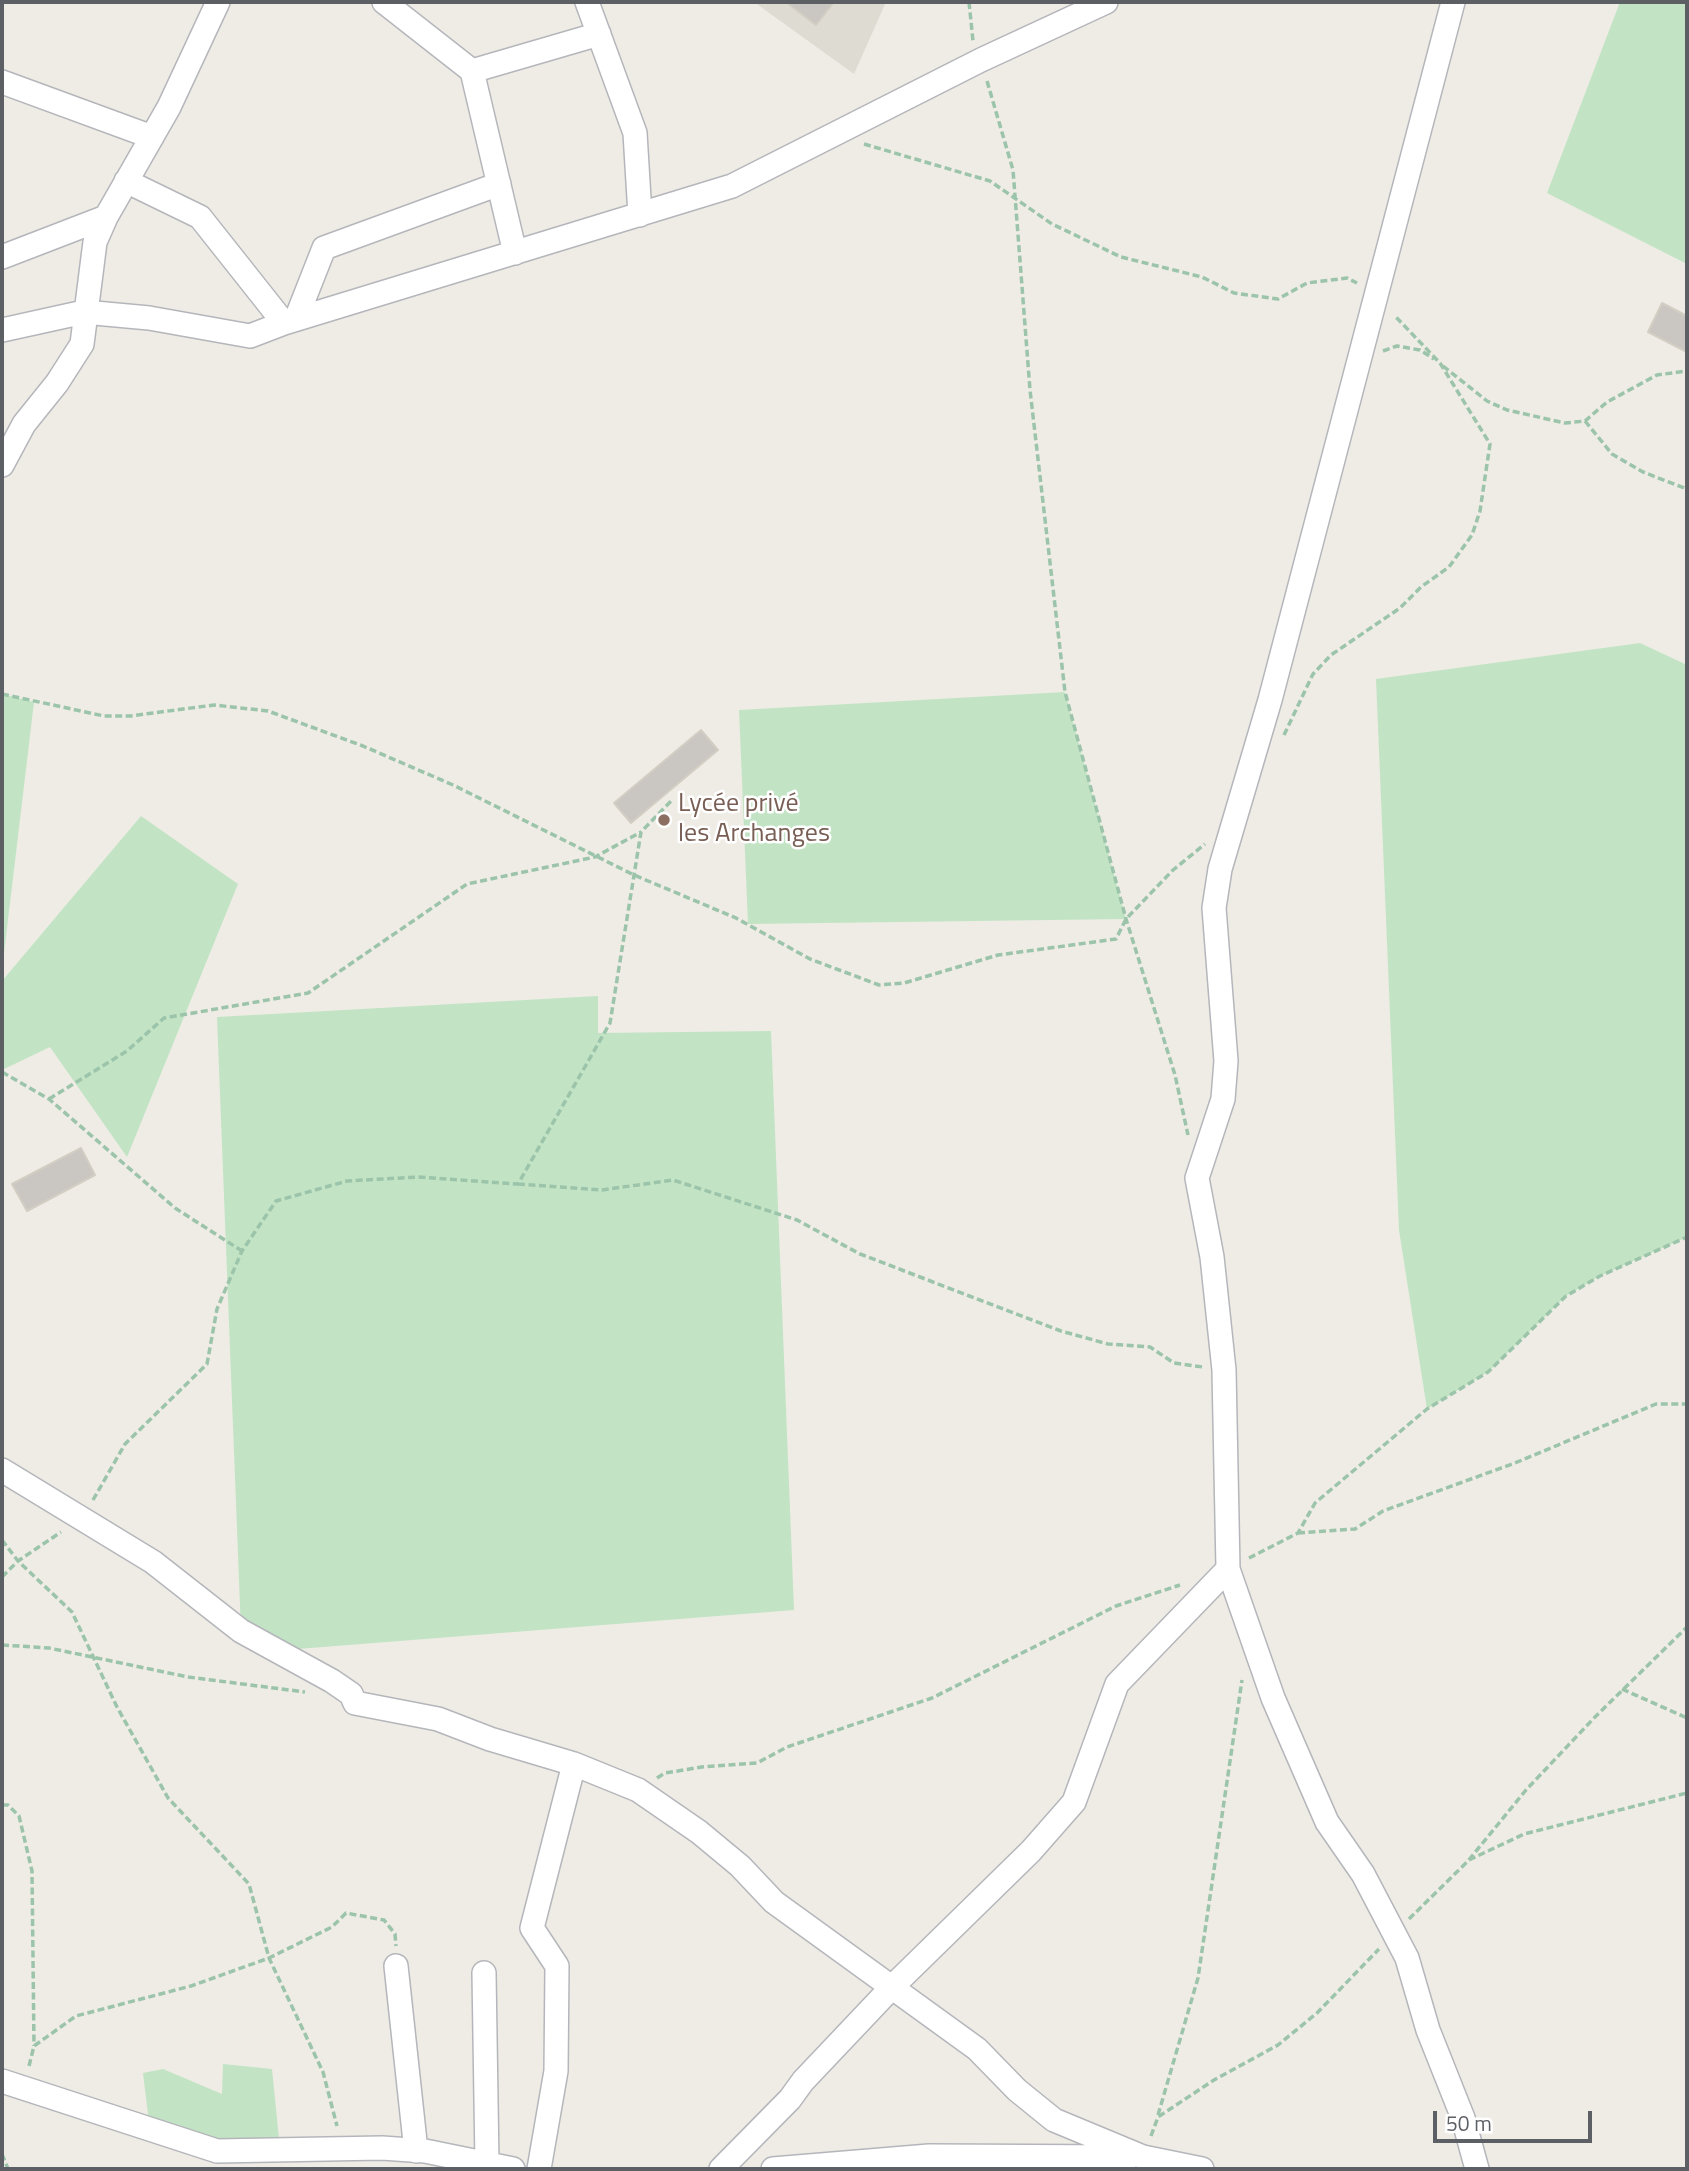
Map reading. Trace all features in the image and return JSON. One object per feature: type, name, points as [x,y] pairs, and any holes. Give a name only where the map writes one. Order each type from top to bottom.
[{"type":"street","points":[[2,465],[24,424],[57,383],[82,344],[95,242],[106,217],[152,138],[218,2]]},
{"type":"street","points":[[384,2],[472,71],[515,253]]},
{"type":"street","points":[[587,2],[635,133],[640,215]]},
{"type":"street","points":[[2,330],[84,312],[149,318],[250,337],[290,321],[732,186],[981,60],[1105,2]]},
{"type":"street","points":[[1452,2],[1237,818],[1220,869],[1214,908],[1226,1061],[1223,1099],[1197,1178],[1212,1257],[1224,1370],[1228,1569],[1273,1698],[1327,1822],[1363,1874],[1407,1958],[1428,2030],[1463,2118],[1477,2169]]},
{"type":"street","points":[[472,71],[599,34]]},
{"type":"street","points":[[2,82],[152,138]]},
{"type":"street","points":[[126,181],[200,217],[290,321]]},
{"type":"street","points":[[290,321],[324,248],[499,184]]},
{"type":"street","points":[[2,257],[106,217]]},
{"type":"street","points":[[2,1469],[153,1562],[241,1631],[344,1688],[355,1703],[438,1718],[489,1739],[575,1764],[638,1790],[709,1840],[774,1902],[977,2049],[1017,2090],[1054,2120],[1143,2157],[1202,2169]]},
{"type":"street","points":[[721,2169],[783,2107],[803,2081],[893,1986],[1031,1851],[1074,1802],[1117,1684],[1228,1569]]},
{"type":"street","points":[[540,2169],[556,2071],[557,1966],[532,1928],[575,1764]]},
{"type":"street","points":[[396,1966],[416,2151]]},
{"type":"street","points":[[484,1973],[487,2164]]},
{"type":"street","points":[[2,2081],[217,2151],[344,2148],[416,2151],[513,2169]]},
{"type":"street","points":[[774,2169],[929,2156],[1143,2157]]},
{"type":"path","points":[[969,2],[974,46],[981,60],[1013,170],[1030,390],[1065,692],[1126,919],[1175,1075],[1188,1139]]},
{"type":"path","points":[[836,134],[908,160],[990,181],[1052,223],[1121,257],[1202,277],[1234,293],[1278,299],[1307,283],[1347,278],[1375,294],[1440,363],[1490,444],[1480,511],[1472,535],[1449,567],[1421,587],[1400,608],[1331,655],[1313,674],[1281,742]]},
{"type":"path","points":[[1356,366],[1397,346],[1420,350],[1487,401],[1507,410],[1565,423],[1585,421],[1607,402],[1657,375],[1687,371]]},
{"type":"path","points":[[1585,421],[1612,454],[1643,472],[1687,489]]},
{"type":"path","points":[[2,694],[104,716],[130,716],[214,705],[268,711],[363,746],[453,785],[595,857],[736,918],[810,959],[879,985],[904,984],[998,955],[1116,939],[1126,919],[1173,870],[1237,818]]},
{"type":"path","points":[[49,1098],[127,1051],[164,1018],[308,993],[467,884],[595,857],[641,831],[672,800]]},
{"type":"path","points":[[518,1184],[610,1023],[641,831]]},
{"type":"path","points":[[2,1072],[49,1098],[175,1208],[242,1251]]},
{"type":"path","points":[[2,1577],[18,1561],[82,1518],[125,1444],[207,1364],[217,1309],[242,1251],[276,1201],[347,1181],[418,1177],[602,1190],[673,1180],[797,1220],[860,1254],[1061,1332],[1108,1343],[1150,1347],[1174,1363],[1224,1370]]},
{"type":"path","points":[[1298,1533],[1315,1503],[1427,1409],[1488,1372],[1566,1296],[1600,1276],[1687,1237]]},
{"type":"path","points":[[1228,1569],[1298,1533],[1355,1529],[1383,1511],[1516,1463],[1656,1404],[1687,1404]]},
{"type":"path","points":[[2,1540],[18,1561],[72,1612],[91,1655],[168,1798],[248,1884],[269,1958],[323,2072],[344,2148]]},
{"type":"path","points":[[638,1790],[665,1773],[757,1763],[787,1747],[933,1698],[1116,1606],[1191,1582]]},
{"type":"path","points":[[1158,2117],[1214,2080],[1278,2045],[1317,2014],[1468,1861],[1526,1790],[1622,1689],[1687,1627]]},
{"type":"path","points":[[2,1645],[91,1655],[188,1677],[277,1686],[316,1695]]},
{"type":"path","points":[[1143,2157],[1158,2117],[1198,1978],[1243,1672]]},
{"type":"path","points":[[1622,1689],[1687,1718]]},
{"type":"path","points":[[1468,1861],[1524,1834],[1687,1793]]},
{"type":"path","points":[[2,1805],[8,1805],[19,1816],[32,1871],[34,2046],[26,2090]]},
{"type":"path","points":[[34,2046],[76,2016],[191,1986],[269,1958],[332,1927],[346,1913],[384,1920],[396,1934],[396,1966]]},
{"type":"path","points":[[2,2154],[8,2169]]},
{"type":"shaded area","points":[[754,2],[886,2],[854,74]]},
{"type":"green space","points":[[1620,2],[1687,2],[1687,264],[1547,193]]},
{"type":"green space","points":[[1640,643],[1687,665],[1687,1237],[1600,1276],[1566,1296],[1488,1372],[1427,1409],[1399,1230],[1376,679]]},
{"type":"green space","points":[[1065,692],[1126,919],[748,924],[739,710]]},
{"type":"green space","points":[[2,694],[34,702],[2,970]]},
{"type":"green space","points":[[141,816],[238,884],[127,1157],[50,1047],[2,1070],[2,981]]},
{"type":"green space","points":[[598,996],[598,1033],[771,1031],[794,1610],[272,1651],[241,1631],[217,1017]]},
{"type":"green space","points":[[223,2064],[272,2069],[280,2149],[150,2131],[143,2073],[163,2069],[222,2094]]},
{"type":"building","points":[[786,2],[834,2],[816,25]]},
{"type":"building","points":[[1662,303],[1687,316],[1687,352],[1648,332]]},
{"type":"building","points":[[701,730],[718,750],[631,823],[614,803]]},
{"type":"building","points":[[81,1148],[95,1175],[27,1211],[12,1184]]},
{"type":"place","name":"Lycée privé les Archanges","points":[[664,820]]}]
